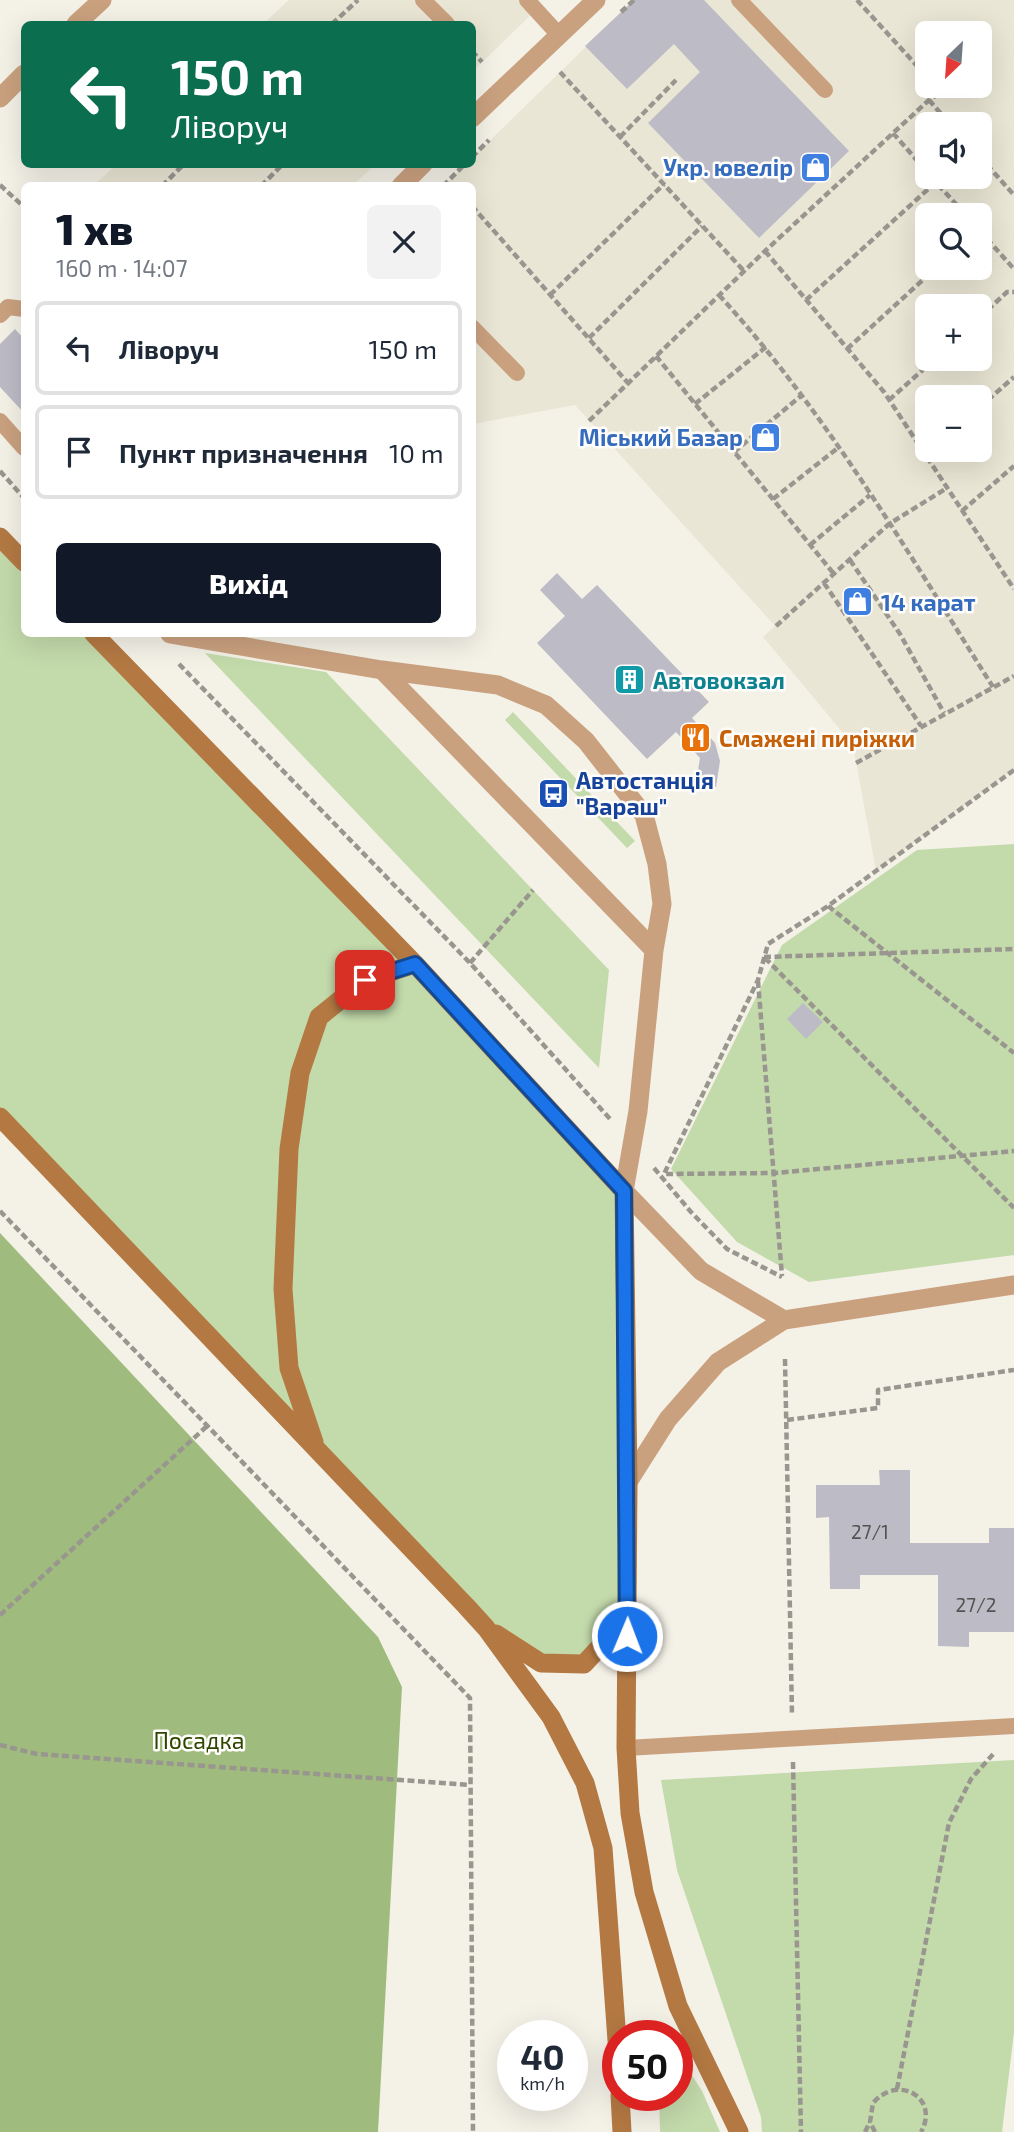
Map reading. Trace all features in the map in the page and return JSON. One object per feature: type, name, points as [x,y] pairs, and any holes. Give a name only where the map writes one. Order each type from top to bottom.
[{"type":"main road","points":[[0,537],[16,552]]},
{"type":"main road","points":[[97,637],[415,964],[624,1191],[628,1482],[626,1748],[630,1813],[644,1892],[678,2006],[739,2132]]},
{"type":"main road","points":[[316,1448],[289,1368],[283,1290],[289,1149],[300,1073],[319,1017],[365,980],[415,964]]},
{"type":"main road","points":[[0,1117],[486,1628],[551,1717],[585,1783],[603,1848],[616,2020]]},
{"type":"main road","points":[[486,1628],[541,1663],[584,1664],[610,1636],[628,1608]]},
{"type":"main road","points":[[621,2111],[622,2132]]},
{"type":"street","points":[[79,21],[102,0]]},
{"type":"street","points":[[476,114],[596,0]]},
{"type":"street","points":[[0,98],[21,77]]},
{"type":"street","points":[[405,182],[419,168]]},
{"type":"street","points":[[188,637],[382,670],[498,685],[546,705],[586,741],[644,815],[657,864],[662,904],[654,950],[638,1111],[624,1191],[701,1271],[785,1320]]},
{"type":"street","points":[[382,670],[654,950]]},
{"type":"street","points":[[628,1482],[668,1419],[718,1362],[785,1320],[1014,1285]]},
{"type":"lane","points":[[424,0],[444,21]]},
{"type":"lane","points":[[527,0],[559,35]]},
{"type":"lane","points":[[739,0],[825,90]]},
{"type":"lane","points":[[0,315],[8,307],[21,309]]},
{"type":"lane","points":[[476,331],[517,373]]},
{"type":"lane","points":[[0,421],[21,445]]},
{"type":"lane","points":[[626,1748],[1014,1726]]},
{"type":"path","points":[[335,21],[358,0]]},
{"type":"path","points":[[857,0],[915,64]]},
{"type":"path","points":[[476,55],[482,62]]},
{"type":"path","points":[[560,72],[744,271]]},
{"type":"path","points":[[620,137],[676,80]]},
{"type":"path","points":[[589,421],[765,251],[932,98]]},
{"type":"path","points":[[929,100],[940,112]]},
{"type":"path","points":[[892,134],[915,159]]},
{"type":"path","points":[[166,182],[180,168]]},
{"type":"path","points":[[265,182],[279,168]]},
{"type":"path","points":[[449,180],[461,168]]},
{"type":"path","points":[[992,170],[1014,195]]},
{"type":"path","points":[[550,295],[664,184]]},
{"type":"path","points":[[0,185],[21,204]]},
{"type":"path","points":[[807,300],[929,189]]},
{"type":"path","points":[[942,189],[955,203]]},
{"type":"path","points":[[476,211],[628,383]]},
{"type":"path","points":[[589,338],[702,226]]},
{"type":"path","points":[[992,244],[1014,269]]},
{"type":"path","points":[[765,251],[889,401],[915,440]]},
{"type":"path","points":[[847,349],[923,280]]},
{"type":"path","points":[[992,306],[1007,292],[1014,292]]},
{"type":"path","points":[[719,295],[766,347],[839,447],[993,687]]},
{"type":"path","points":[[695,404],[766,347]]},
{"type":"path","points":[[656,356],[834,574]]},
{"type":"path","points":[[889,401],[922,371]]},
{"type":"path","points":[[992,396],[1014,377]]},
{"type":"path","points":[[734,452],[802,396]]},
{"type":"path","points":[[773,499],[839,447]]},
{"type":"path","points":[[930,462],[1014,589]]},
{"type":"path","points":[[962,511],[1014,466]]},
{"type":"path","points":[[0,471],[21,495]]},
{"type":"path","points":[[776,626],[889,524],[947,488]]},
{"type":"path","points":[[810,545],[870,495]]},
{"type":"path","points":[[850,560],[900,634],[944,713]]},
{"type":"path","points":[[824,583],[921,726]]},
{"type":"path","points":[[177,663],[470,964],[727,1249],[782,1277],[758,980]]},
{"type":"path","points":[[856,763],[1014,676]]},
{"type":"path","points":[[1014,769],[828,906],[768,944],[758,980],[664,1174],[775,1173],[1014,1152]]},
{"type":"path","points":[[470,964],[533,890]]},
{"type":"path","points":[[828,906],[1014,1053]]},
{"type":"path","points":[[764,957],[1014,949]]},
{"type":"path","points":[[764,957],[1014,1209]]},
{"type":"path","points":[[0,1211],[470,1698],[473,2132]]},
{"type":"path","points":[[787,1420],[878,1408],[878,1390],[1014,1370]]},
{"type":"path","points":[[0,1615],[206,1427]]},
{"type":"path","points":[[0,1745],[37,1754],[470,1785]]},
{"type":"path","points":[[897,2089],[949,1823],[971,1779],[997,1750]]},
{"type":"path","points":[[865,2132],[870,2122],[873,2103],[887,2091],[897,2089],[915,2095],[921,2102],[926,2119],[921,2132]]},
{"type":"path","points":[[870,2122],[875,2132]]},
{"type":"shaded area","points":[[289,0],[530,0],[536,10],[476,68],[476,21],[266,21]]},
{"type":"shaded area","name":"Міський Базар","points":[[634,0],[1014,0],[1014,770],[876,871],[853,745],[763,637],[775,626],[575,405],[476,423],[476,182],[447,182],[462,168],[476,168],[476,154]]},
{"type":"shaded area","points":[[113,168],[372,168],[356,182],[97,182]]},
{"type":"green space","points":[[0,548],[21,560],[21,637],[97,637],[624,1191],[628,1608],[584,1664],[541,1663],[486,1628],[0,1117]]},
{"type":"green space","points":[[205,653],[326,672],[609,970],[599,1068]]},
{"type":"green space","points":[[513,712],[635,841],[627,848],[505,720]]},
{"type":"green space","points":[[1014,844],[1014,1255],[809,1282],[737,1242],[671,1169],[782,945],[917,850]]},
{"type":"green space","name":"Посадка","points":[[0,1233],[378,1637],[402,1687],[378,2132],[0,2132]]},
{"type":"green space","points":[[1014,1760],[1014,2032],[1002,2132],[762,2132],[761,2117],[677,1870],[661,1780]]},
{"type":"green space","points":[[693,2077],[720,2132],[660,2132],[659,2111],[693,2111]]},
{"type":"building","points":[[634,0],[704,0],[849,151],[759,238],[648,123],[700,72],[674,44],[627,89],[585,46]]},
{"type":"building","points":[[15,329],[21,336],[21,410],[0,387],[0,344]]},
{"type":"building","name":"Автовокзал","points":[[557,573],[582,599],[597,585],[709,702],[692,718],[715,743],[720,761],[716,787],[696,783],[700,758],[676,732],[647,759],[537,643],[565,616],[540,590]]},
{"type":"building","points":[[803,1003],[823,1022],[806,1039],[787,1019]]},
{"type":"building","points":[[879,1470],[910,1470],[910,1543],[989,1543],[989,1528],[1014,1528],[1014,1632],[969,1632],[969,1647],[938,1646],[938,1575],[860,1575],[860,1589],[830,1589],[829,1517],[816,1518],[816,1485],[880,1485]]},
{"type":"place","name":"Укр. ювелір","points":[[816,167]]},
{"type":"place","name":"Міський Базар","points":[[766,437]]},
{"type":"place","name":"14 карат","points":[[858,602]]},
{"type":"place","name":"Автовокзал","points":[[630,680]]},
{"type":"place","name":"Смажені пиріжки","points":[[696,738]]},
{"type":"place","name":"Автостанція \"Вараш\"","points":[[553,793]]},
{"type":"route","points":[[365,980],[415,964],[624,1191],[627,1636]]}]
